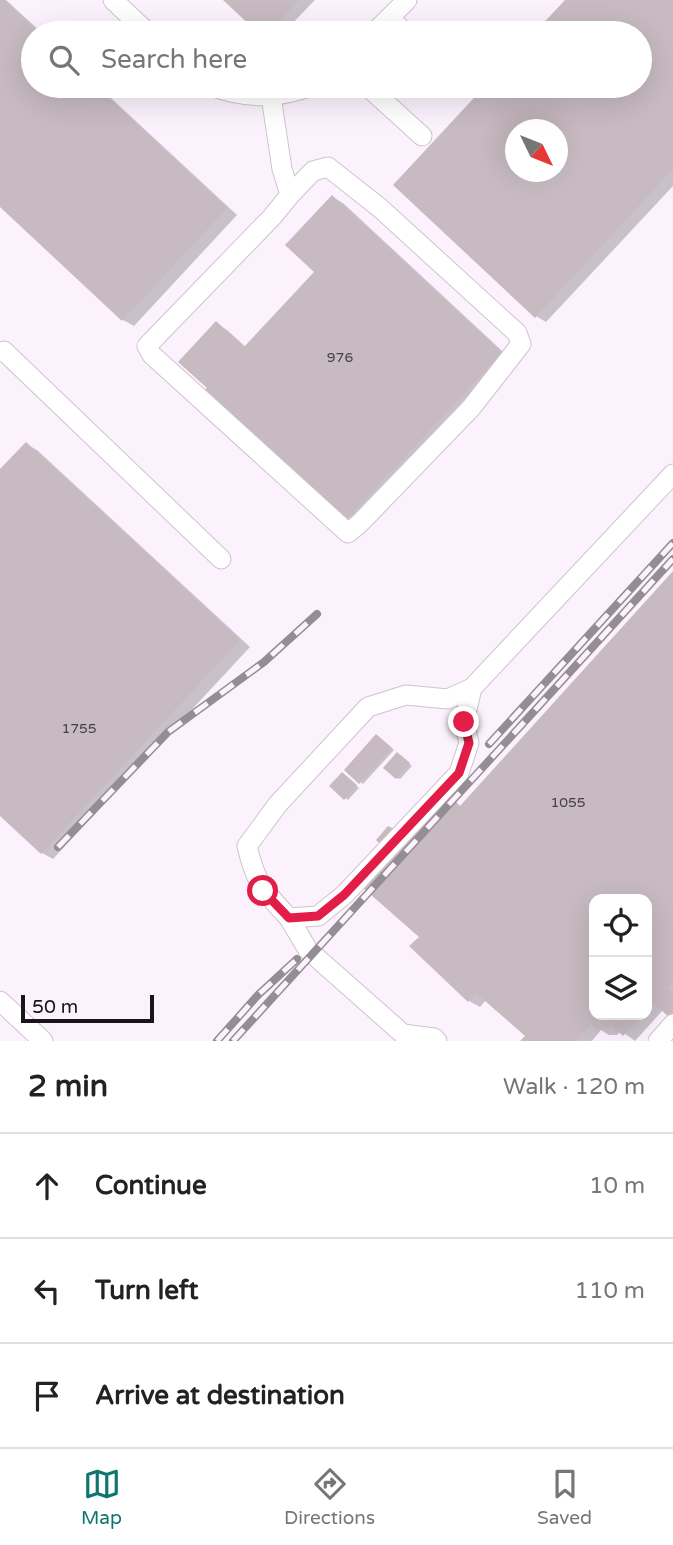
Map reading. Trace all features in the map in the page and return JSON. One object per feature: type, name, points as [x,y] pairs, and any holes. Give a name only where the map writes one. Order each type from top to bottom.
[{"type":"street","points":[[113,0],[135,21]]},
{"type":"street","points":[[387,21],[407,0]]},
{"type":"street","points":[[390,18],[393,21]]},
{"type":"street","points":[[271,98],[282,169],[290,195]]},
{"type":"street","points":[[380,98],[422,136]]},
{"type":"street","points":[[327,167],[380,208],[517,333],[521,344],[471,408],[348,533],[152,355],[148,346],[290,195],[313,171],[327,167]]},
{"type":"street","points":[[0,352],[4,351],[221,559]]},
{"type":"street","points":[[437,1041],[434,1038],[403,1034],[308,950],[289,918],[263,891],[253,874],[247,846],[278,804],[368,707],[406,695],[448,699],[472,688],[673,474]]},
{"type":"street","points":[[289,918],[318,916],[344,895],[459,773],[469,743],[464,722],[472,688]]},
{"type":"street","points":[[0,1000],[43,1041]]},
{"type":"street","points":[[658,1041],[673,1024]]},
{"type":"building","points":[[0,0],[4,0],[26,21],[21,21],[21,98],[109,98],[227,208],[122,321],[0,207]]},
{"type":"building","points":[[223,0],[299,0],[279,21],[245,21]]},
{"type":"building","points":[[565,0],[673,0],[673,169],[535,318],[393,185],[474,98],[652,98],[652,21],[545,21]]},
{"type":"building","points":[[332,195],[502,353],[344,522],[203,391],[207,388],[178,362],[216,321],[244,347],[314,272],[285,245]]},
{"type":"building","points":[[26,442],[240,640],[41,854],[0,816],[0,469]]},
{"type":"building","points":[[673,571],[673,982],[667,988],[673,994],[673,1013],[669,1017],[652,1004],[652,894],[589,894],[589,1020],[638,1020],[623,1036],[611,1025],[597,1030],[591,1024],[576,1041],[520,1041],[525,1036],[476,993],[468,1002],[409,946],[419,937],[362,887],[381,845],[376,840],[388,826],[396,830],[447,794],[459,807]]},
{"type":"building","points":[[376,734],[392,748],[359,784],[344,770]]},
{"type":"building","points":[[397,752],[410,763],[396,779],[383,768]]},
{"type":"building","points":[[342,772],[357,785],[344,800],[329,786]]},
{"type":"railway","points":[[489,744],[673,543]]},
{"type":"railway","points":[[233,1041],[673,559]]},
{"type":"railway","points":[[58,847],[168,732],[264,662],[317,614]]},
{"type":"railway","points":[[217,1041],[258,995],[297,959]]},
{"type":"route","points":[[263,891],[289,918],[318,916],[344,895],[459,773],[469,743],[464,722]]}]
